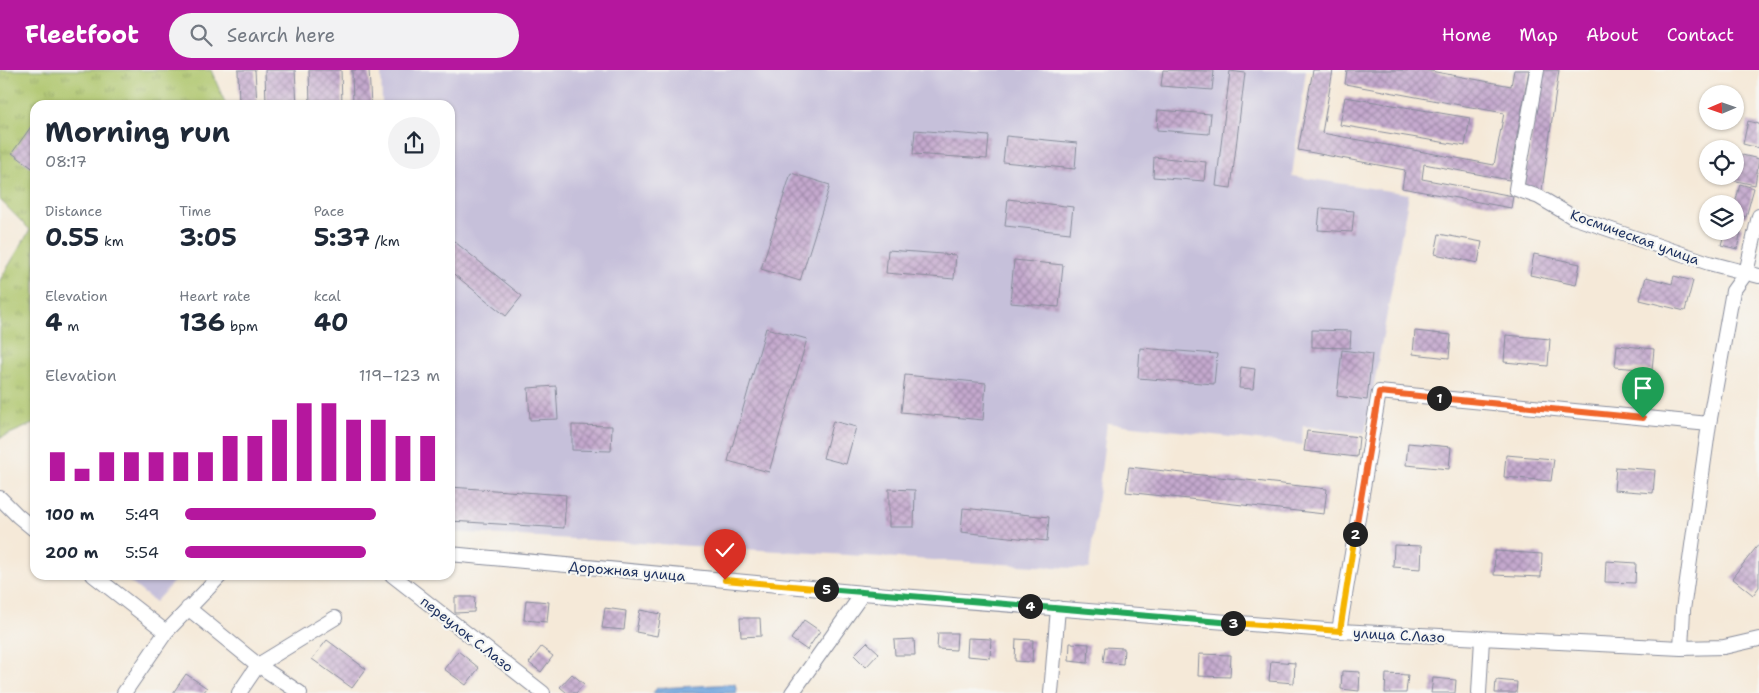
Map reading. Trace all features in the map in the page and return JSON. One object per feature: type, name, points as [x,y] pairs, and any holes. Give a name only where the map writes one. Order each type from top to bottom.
[{"type":"street","name":"Космическая улица","points":[[1537,70],[1516,189],[1539,197],[1573,217],[1709,263],[1752,275]]},
{"type":"street","points":[[1681,648],[1683,610],[1708,424],[1733,291],[1752,275],[1759,216]]},
{"type":"street","points":[[1340,631],[1379,392],[1708,424]]},
{"type":"street","points":[[0,498],[30,526]]},
{"type":"street","name":"Дорожная улица","points":[[455,554],[863,593]]},
{"type":"street","points":[[99,580],[166,632]]},
{"type":"street","points":[[124,693],[166,632],[216,580]]},
{"type":"street","name":"переулок С.Лазо","points":[[398,580],[543,693]]},
{"type":"street","points":[[792,693],[863,593]]},
{"type":"street","name":"улица С.Лазо","points":[[863,593],[1340,631],[1482,640],[1681,648],[1724,647],[1759,639]]},
{"type":"street","points":[[188,608],[258,664],[300,693]]},
{"type":"street","points":[[1051,693],[1058,608]]},
{"type":"street","points":[[239,693],[258,664],[334,618]]},
{"type":"street","points":[[1479,693],[1482,640]]},
{"type":"shaded area","points":[[381,70],[1306,70],[1292,176],[1409,194],[1365,433],[1303,426],[1302,445],[1107,423],[1089,569],[455,532],[455,100],[382,100]]},
{"type":"shaded area","points":[[127,580],[175,580],[155,602]]},
{"type":"green space","points":[[0,70],[211,70],[224,100],[30,100],[30,230],[0,200]]},
{"type":"green space","points":[[30,230],[30,425],[0,438],[0,280]]},
{"type":"water","points":[[735,684],[737,693],[653,693],[657,688]]},
{"type":"building","points":[[238,70],[255,70],[257,100],[239,100]]},
{"type":"building","points":[[265,70],[295,70],[297,100],[266,100]]},
{"type":"building","points":[[309,70],[341,70],[342,100],[310,100]]},
{"type":"building","points":[[352,70],[369,70],[371,100],[353,100]]},
{"type":"building","points":[[1163,70],[1214,71],[1212,90],[1161,86]]},
{"type":"building","points":[[1313,70],[1333,70],[1322,133],[1494,165],[1504,113],[1345,84],[1347,70],[1425,70],[1511,86],[1514,70],[1529,70],[1509,180],[1424,164],[1422,179],[1513,196],[1511,208],[1402,188],[1405,170],[1298,150]]},
{"type":"building","points":[[1541,70],[1559,70],[1542,190],[1524,188]]},
{"type":"building","points":[[1230,71],[1245,73],[1231,188],[1216,186]]},
{"type":"building","points":[[1345,97],[1470,118],[1465,146],[1340,125]]},
{"type":"building","points":[[1158,110],[1211,114],[1209,134],[1157,130]]},
{"type":"building","points":[[1748,121],[1759,124],[1759,148],[1744,144]]},
{"type":"building","points":[[30,128],[30,166],[12,153]]},
{"type":"building","points":[[915,130],[989,136],[987,159],[913,154]]},
{"type":"building","points":[[1006,136],[1077,143],[1075,169],[1003,162]]},
{"type":"building","points":[[1744,155],[1759,159],[1755,185],[1744,183]]},
{"type":"building","points":[[1154,157],[1206,162],[1204,181],[1153,177]]},
{"type":"building","points":[[791,173],[830,185],[800,281],[761,269]]},
{"type":"building","points":[[1740,185],[1754,188],[1746,217],[1744,216],[1744,195],[1737,195]]},
{"type":"building","points":[[1008,199],[1073,207],[1070,233],[1005,226]]},
{"type":"building","points":[[1320,208],[1354,211],[1352,232],[1318,230]]},
{"type":"building","points":[[1439,234],[1482,242],[1478,263],[1435,254]]},
{"type":"building","points":[[1722,240],[1739,240],[1737,249],[1721,245]]},
{"type":"building","points":[[455,242],[522,296],[506,316],[455,275]]},
{"type":"building","points":[[888,250],[956,255],[954,279],[886,273]]},
{"type":"building","points":[[1534,254],[1580,264],[1576,285],[1530,275]]},
{"type":"building","points":[[1014,260],[1063,265],[1059,307],[1010,303]]},
{"type":"building","points":[[1674,276],[1693,281],[1685,311],[1640,300],[1646,277],[1672,284]]},
{"type":"building","points":[[766,328],[807,339],[769,472],[728,461]]},
{"type":"building","points":[[1312,330],[1351,331],[1350,348],[1312,347]]},
{"type":"building","points":[[1415,331],[1451,335],[1449,358],[1413,354]]},
{"type":"building","points":[[1506,335],[1550,339],[1548,366],[1504,362]]},
{"type":"building","points":[[1617,345],[1654,349],[1652,370],[1615,367]]},
{"type":"building","points":[[1140,348],[1217,354],[1214,384],[1138,378]]},
{"type":"building","points":[[1342,350],[1372,354],[1367,400],[1337,396]]},
{"type":"building","points":[[1241,367],[1255,369],[1253,389],[1239,388]]},
{"type":"building","points":[[905,375],[986,383],[983,420],[901,412]]},
{"type":"building","points":[[556,386],[558,419],[530,420],[528,388]]},
{"type":"building","points":[[833,421],[856,427],[846,464],[823,458]]},
{"type":"building","points":[[572,425],[612,426],[611,451],[572,450]]},
{"type":"building","points":[[1307,431],[1359,437],[1357,457],[1304,451]]},
{"type":"building","points":[[1408,443],[1451,447],[1449,469],[1406,465]]},
{"type":"building","points":[[1506,455],[1554,459],[1551,481],[1504,477]]},
{"type":"building","points":[[1129,467],[1327,489],[1324,514],[1126,492]]},
{"type":"building","points":[[1616,467],[1655,470],[1653,493],[1614,490]]},
{"type":"building","points":[[455,487],[566,495],[564,528],[455,521]]},
{"type":"building","points":[[889,489],[915,490],[914,527],[889,527]]},
{"type":"building","points":[[963,508],[1049,517],[1047,541],[961,532]]},
{"type":"building","points":[[1759,544],[1759,587],[1753,595],[1732,578]]},
{"type":"building","points":[[1394,545],[1422,546],[1421,569],[1393,567]]},
{"type":"building","points":[[1495,551],[1542,554],[1541,577],[1494,575]]},
{"type":"building","points":[[1606,561],[1636,563],[1635,583],[1605,582]]},
{"type":"building","points":[[455,597],[475,597],[474,612],[455,613]]},
{"type":"building","points":[[526,600],[549,602],[547,622],[524,620]]},
{"type":"building","points":[[605,608],[626,611],[624,630],[602,628]]},
{"type":"building","points":[[640,610],[661,614],[657,636],[636,632]]},
{"type":"building","points":[[740,618],[760,618],[761,636],[741,637]]},
{"type":"building","points":[[804,620],[820,631],[807,650],[791,639]]},
{"type":"building","points":[[938,633],[957,633],[956,650],[937,649]]},
{"type":"building","points":[[968,638],[991,639],[990,658],[967,656]]},
{"type":"building","points":[[914,639],[915,655],[895,655],[894,640]]},
{"type":"building","points":[[1016,639],[1033,640],[1032,662],[1015,661]]},
{"type":"building","points":[[327,640],[366,669],[352,688],[312,659]]},
{"type":"building","points":[[867,642],[879,653],[866,667],[854,655]]},
{"type":"building","points":[[1070,643],[1089,644],[1088,663],[1069,661]]},
{"type":"building","points":[[541,647],[553,656],[541,672],[529,663]]},
{"type":"building","points":[[1105,647],[1124,648],[1123,664],[1103,662]]},
{"type":"building","points":[[458,651],[479,668],[466,685],[444,669]]},
{"type":"building","points":[[1199,654],[1231,655],[1230,677],[1198,676]]},
{"type":"building","points":[[1271,661],[1295,663],[1294,683],[1269,681]]},
{"type":"building","points":[[1342,671],[1360,672],[1359,691],[1341,689]]},
{"type":"building","points":[[186,674],[207,688],[203,693],[173,693]]},
{"type":"building","points":[[572,674],[584,684],[576,693],[567,693],[560,687]]},
{"type":"building","points":[[1386,674],[1408,675],[1406,693],[1385,693]]},
{"type":"building","points":[[1433,678],[1456,680],[1455,693],[1431,693]]},
{"type":"building","points":[[1496,680],[1517,682],[1516,693],[1495,693]]},
{"type":"route","points":[[725,580],[863,593],[1340,631],[1379,392],[1643,418]]}]
